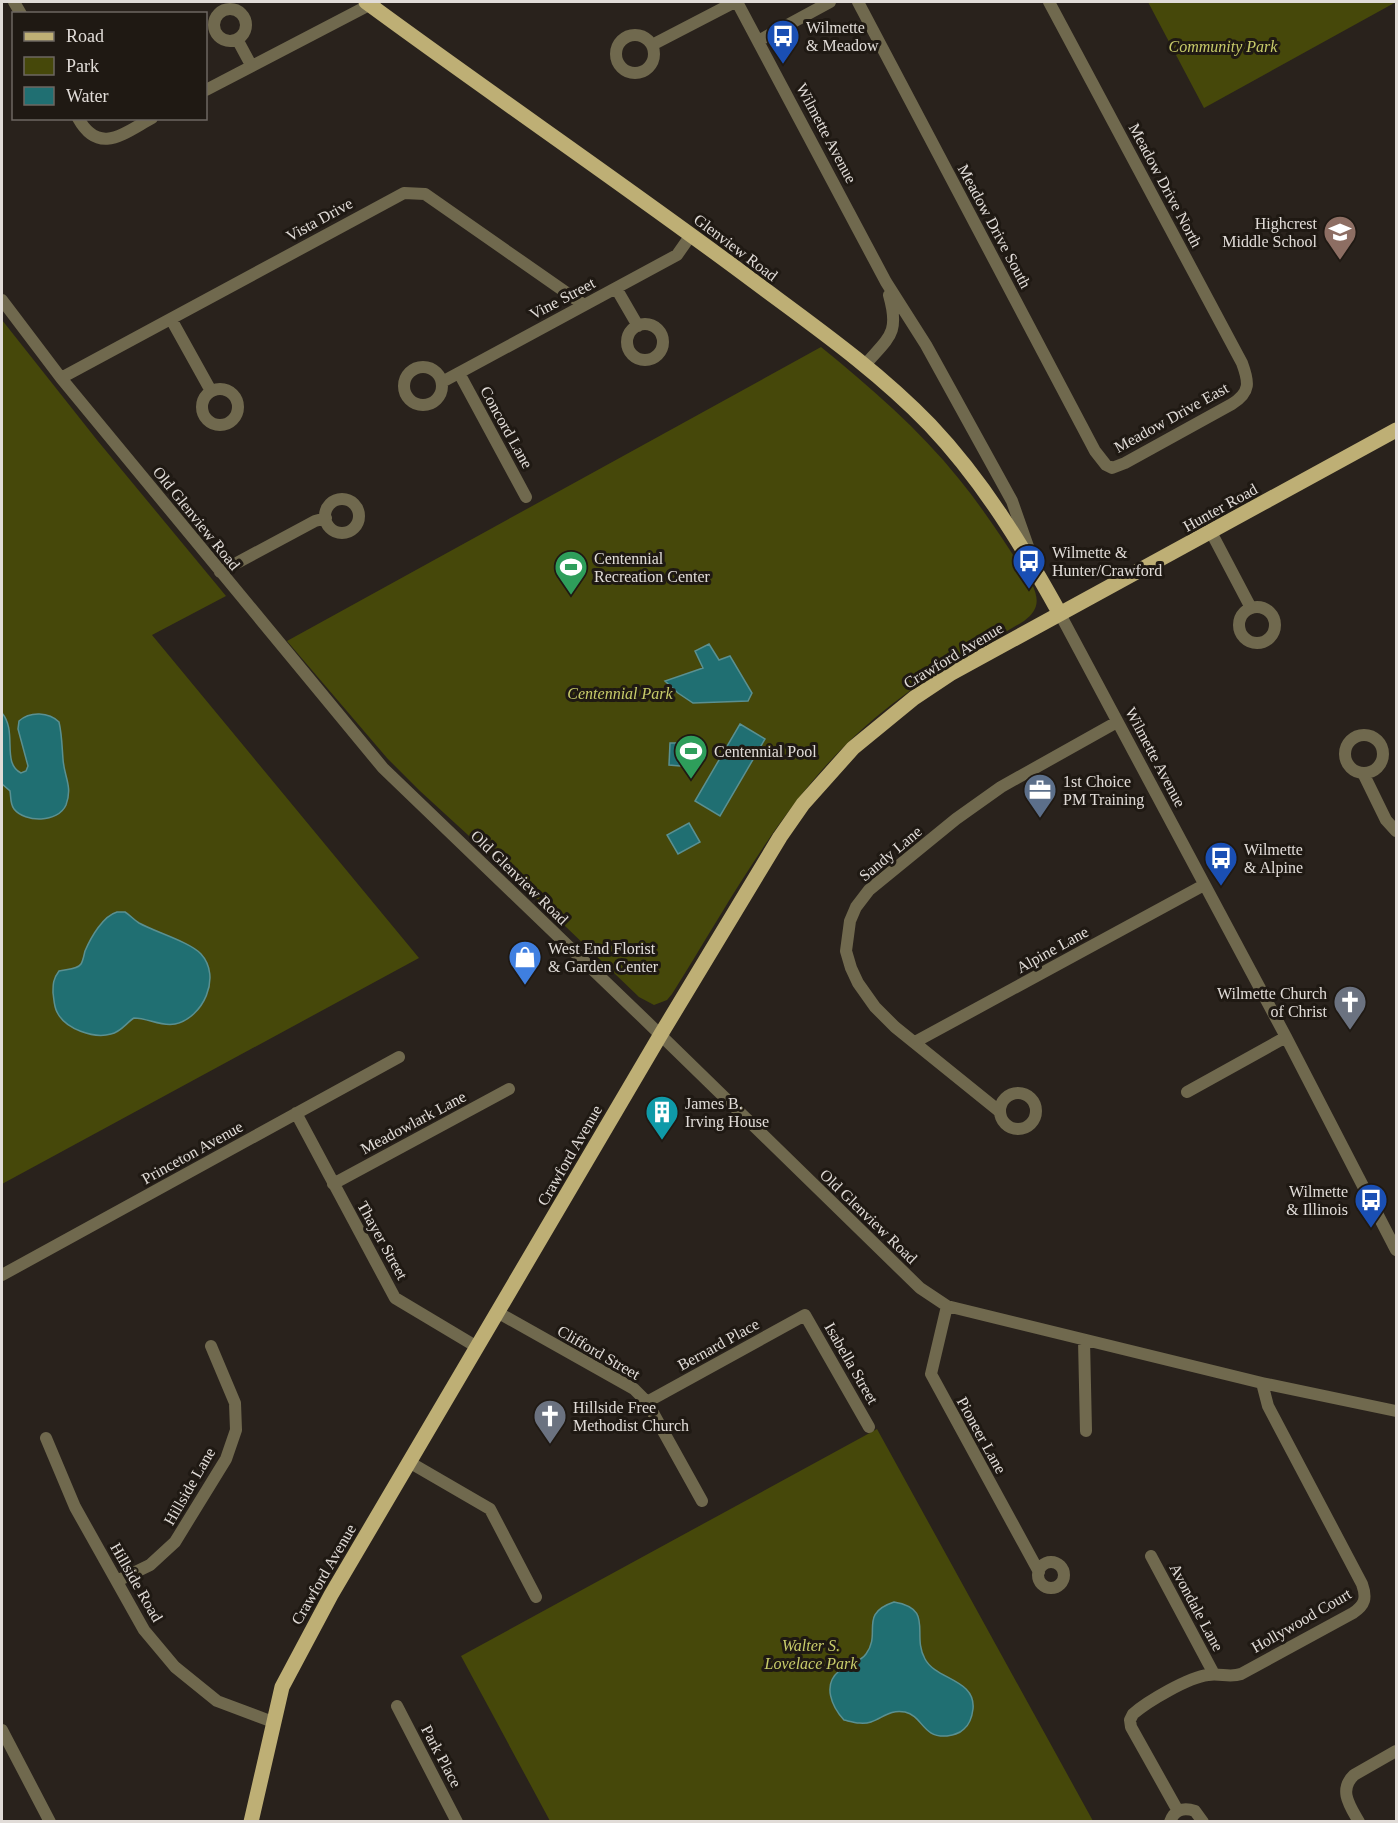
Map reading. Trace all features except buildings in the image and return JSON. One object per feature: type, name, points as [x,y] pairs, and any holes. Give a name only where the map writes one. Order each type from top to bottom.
[{"type":"main road","name":"Glenview Road","points":[[370,2],[691,235],[865,365],[929,425],[961,461],[991,500],[1036,571]]},
{"type":"main road","name":"Hunter Road","points":[[1060,614],[1396,430]]},
{"type":"main road","name":"Wilmette Avenue","points":[[1036,571],[1060,614]]},
{"type":"main road","name":"Crawford Avenue","points":[[251,1821],[282,1686],[331,1595],[409,1462],[780,837],[803,804],[853,748],[914,698],[950,675],[1060,614]]},
{"type":"street","points":[[207,89],[370,2]]},
{"type":"street","name":"Wilmette Avenue","points":[[736,2],[886,282],[926,345],[1012,501],[1036,571]]},
{"type":"street","points":[[652,45],[736,2]]},
{"type":"street","points":[[758,41],[830,2]]},
{"type":"street","name":"Meadow Drive South","points":[[858,2],[1089,441],[1106,465]]},
{"type":"street","name":"Meadow Drive North","points":[[1049,2],[1242,363],[1247,387]]},
{"type":"street","points":[[237,39],[251,65]]},
{"type":"street","points":[[79,120],[87,132],[106,140],[148,120]]},
{"type":"street","name":"Vista Drive","points":[[61,378],[396,196],[416,192],[425,194],[584,305]]},
{"type":"street","name":"Vine Street","points":[[442,382],[676,255],[691,235]]},
{"type":"street","name":"Wilmette Avenue","points":[[865,365],[893,328],[894,314],[886,282]]},
{"type":"street","points":[[616,288],[638,326]]},
{"type":"street","name":"Old Glenview Road","points":[[2,300],[61,378],[383,768],[661,1034],[906,1275],[933,1298],[948,1306],[1084,1340],[1262,1383],[1396,1411]]},
{"type":"street","points":[[171,319],[211,390]]},
{"type":"street","name":"Concord Lane","points":[[459,373],[526,497]]},
{"type":"street","name":"Meadow Drive East","points":[[1106,465],[1112,468],[1119,466],[1223,410],[1240,399],[1247,387]]},
{"type":"street","points":[[220,572],[315,521],[326,518]]},
{"type":"street","points":[[1211,532],[1251,608]]},
{"type":"street","name":"Wilmette Avenue","points":[[1060,614],[1286,1037],[1396,1250]]},
{"type":"street","name":"Sandy Lane","points":[[999,1112],[895,1027],[875,1007],[858,983],[851,968],[846,951],[849,921],[869,890],[956,819],[1001,786],[1117,723]]},
{"type":"street","points":[[1363,773],[1386,820],[1396,831]]},
{"type":"street","name":"Alpine Lane","points":[[915,1042],[1204,885]]},
{"type":"street","points":[[1187,1092],[1286,1037]]},
{"type":"street","name":"Princeton Avenue","points":[[2,1275],[399,1057]]},
{"type":"street","name":"Meadowlark Lane","points":[[333,1184],[509,1089]]},
{"type":"street","name":"Thayer Street","points":[[296,1113],[396,1298],[477,1347]]},
{"type":"street","name":"Pioneer Lane","points":[[948,1306],[931,1374],[1039,1572]]},
{"type":"street","name":"Clifford Street","points":[[497,1312],[634,1389],[647,1402],[702,1502]]},
{"type":"street","name":"Bernard Place","points":[[647,1402],[805,1315]]},
{"type":"street","name":"Isabella Street","points":[[805,1315],[870,1427]]},
{"type":"street","points":[[1084,1340],[1086,1431]]},
{"type":"street","name":"Hillside Lane","points":[[117,1581],[150,1565],[175,1542],[226,1459],[236,1430],[235,1403],[211,1346]]},
{"type":"street","name":"Hollywood Court","points":[[1178,1811],[1131,1727],[1130,1720],[1133,1714],[1189,1681],[1214,1674],[1229,1676],[1241,1674],[1353,1613],[1365,1602],[1362,1584],[1268,1406],[1262,1383]]},
{"type":"street","name":"Hillside Road","points":[[46,1438],[75,1507],[144,1630],[175,1667],[217,1701],[273,1722]]},
{"type":"street","points":[[409,1462],[490,1509],[536,1597]]},
{"type":"street","name":"Avondale Lane","points":[[1151,1556],[1214,1674]]},
{"type":"street","name":"Park Place","points":[[397,1706],[457,1821]]},
{"type":"street","points":[[2,1730],[50,1821]]},
{"type":"street","points":[[1359,1821],[1345,1793],[1348,1780],[1396,1751]]},
{"type":"street","points":[[1170,1821],[1178,1811],[1183,1809],[1195,1811],[1203,1821]]},
{"type":"green space","name":"Community Park","points":[[1148,2],[1396,2],[1204,108]]},
{"type":"green space","points":[[2,320],[97,440],[226,596],[152,635],[419,958],[2,1184]]},
{"type":"green space","name":"Centennial Park","points":[[821,347],[893,409],[959,479],[988,517],[1032,584],[1037,600],[1035,609],[1024,621],[911,690],[844,746],[788,812],[740,883],[672,994],[667,1000],[654,1005],[639,997],[420,791],[387,758],[287,641]]},
{"type":"green space","name":"Walter S. Lovelace Park","points":[[877,1429],[1093,1821],[550,1821],[461,1656]]},
{"type":"water","points":[[709,644],[719,660],[730,656],[752,693],[748,701],[693,703],[665,681],[703,668],[695,651]]},
{"type":"water","points":[[2,713],[9,729],[12,762],[21,773],[26,771],[28,766],[18,729],[19,721],[39,714],[50,716],[59,722],[69,792],[66,805],[56,815],[33,819],[19,814],[14,809],[10,791],[2,784]]},
{"type":"water","points":[[740,724],[765,739],[720,816],[695,801]]},
{"type":"water","points":[[670,743],[686,743],[680,766],[669,765]]},
{"type":"water","points":[[689,823],[700,842],[678,854],[667,835]]},
{"type":"water","points":[[117,912],[125,912],[139,923],[189,945],[201,954],[210,974],[209,985],[201,1005],[194,1014],[170,1025],[134,1018],[115,1033],[104,1035],[89,1034],[73,1028],[61,1018],[57,1012],[53,993],[57,974],[59,971],[79,966],[98,928],[107,918]]},
{"type":"water","points":[[894,1602],[907,1605],[918,1617],[921,1650],[930,1666],[968,1691],[973,1709],[970,1720],[962,1731],[947,1736],[932,1734],[911,1714],[900,1711],[868,1723],[858,1723],[844,1720],[836,1709],[830,1689],[834,1677],[842,1668],[866,1654],[872,1639],[874,1618],[877,1612]]},
{"type":"place","name":"Wilmette & Meadow","points":[[783,65]]},
{"type":"place","name":"Highcrest Middle School","points":[[1340,261]]},
{"type":"place","name":"Wilmette & Hunter/Crawford","points":[[1029,590]]},
{"type":"place","name":"Centennial Recreation Center","points":[[571,596]]},
{"type":"place","name":"Centennial Pool","points":[[691,780]]},
{"type":"place","name":"1st Choice PM Training","points":[[1040,819]]},
{"type":"place","name":"Wilmette & Alpine","points":[[1221,887]]},
{"type":"place","name":"West End Florist & Garden Center","points":[[525,986]]},
{"type":"place","name":"Wilmette Church of Christ","points":[[1350,1031]]},
{"type":"place","name":"James B. Irving House","points":[[662,1141]]},
{"type":"place","name":"Wilmette & Illinois","points":[[1371,1229]]},
{"type":"place","name":"Hillside Free Methodist Church","points":[[550,1445]]}]
